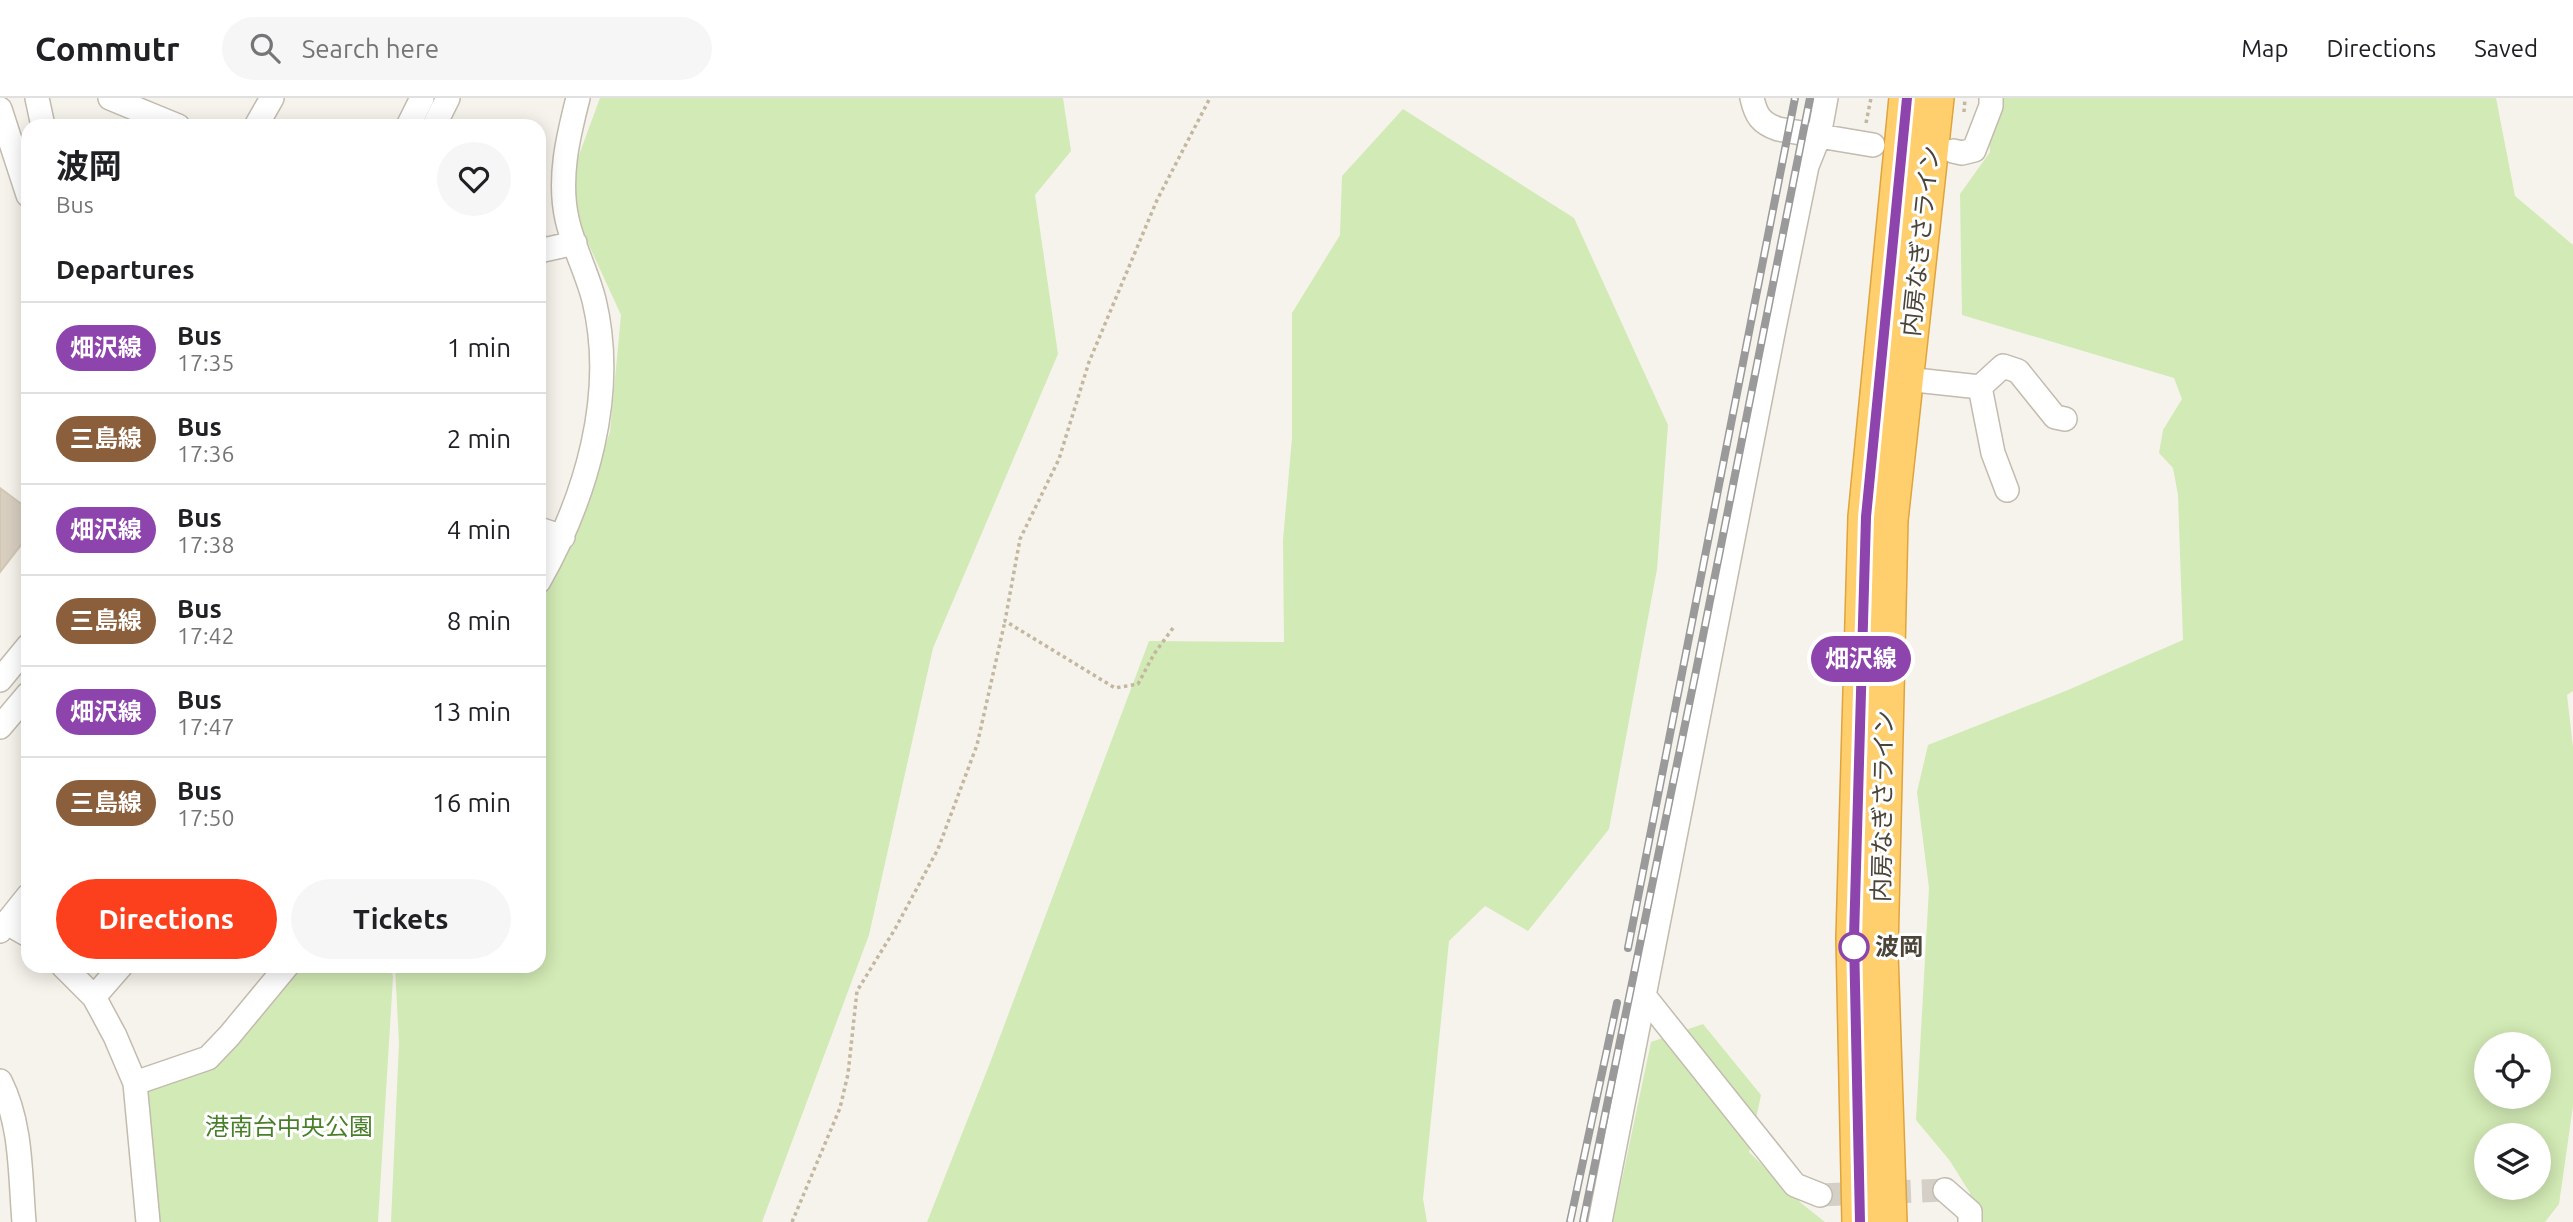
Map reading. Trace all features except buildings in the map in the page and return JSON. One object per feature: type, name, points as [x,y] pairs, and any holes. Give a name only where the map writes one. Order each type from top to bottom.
[{"type":"highway","name":"内房なぎさライン","points":[[1860,1222],[1854,938],[1866,517],[1907,98]]},
{"type":"highway","name":"内房なぎさライン","points":[[1889,1222],[1888,1126],[1880,952],[1890,520],[1936,98]]},
{"type":"highway","points":[[1888,1126],[1907,1222]]},
{"type":"street","points":[[37,98],[42,119]]},
{"type":"street","points":[[110,98],[160,119]]},
{"type":"street","points":[[260,119],[272,98]]},
{"type":"street","points":[[411,119],[421,98]]},
{"type":"street","points":[[438,119],[448,98]]},
{"type":"street","points":[[546,568],[563,537],[585,477],[597,422],[602,373],[600,333],[594,299],[566,218],[565,147],[578,98]]},
{"type":"street","points":[[1752,98],[1756,114],[1764,124],[1778,129],[1868,144]]},
{"type":"street","points":[[1600,1222],[1771,341],[1807,166],[1819,136],[1826,98]]},
{"type":"street","points":[[1953,151],[1962,153],[1974,150],[1991,106],[1991,98]]},
{"type":"street","points":[[0,109],[21,174]]},
{"type":"street","points":[[546,249],[575,243]]},
{"type":"street","points":[[1906,379],[1980,387],[2003,366],[2018,371],[2055,417],[2065,419]]},
{"type":"street","points":[[1980,387],[1993,453],[2007,490]]},
{"type":"street","points":[[546,531],[563,537]]},
{"type":"street","points":[[0,680],[21,654]]},
{"type":"street","points":[[0,727],[21,702]]},
{"type":"street","points":[[21,905],[3,927],[21,933]]},
{"type":"street","points":[[70,973],[94,997],[115,1036],[135,1083],[148,1222]]},
{"type":"street","points":[[94,997],[115,973]]},
{"type":"street","points":[[135,1083],[208,1058],[280,973]]},
{"type":"street","points":[[1645,997],[1795,1185],[1820,1195]]},
{"type":"street","points":[[0,1081],[13,1114],[24,1222]]},
{"type":"street","points":[[1945,1190],[1970,1212],[1970,1222]]},
{"type":"path","points":[[792,1222],[840,1108],[848,1074],[857,990],[895,929],[938,849],[977,745],[1005,621],[1020,538],[1059,459],[1089,362],[1157,200],[1210,98]]},
{"type":"path","points":[[1868,144],[1871,98]]},
{"type":"path","points":[[1005,621],[1115,688],[1138,684],[1154,654],[1173,628]]},
{"type":"green space","points":[[600,98],[1063,98],[1071,151],[1035,195],[1058,354],[933,648],[869,935],[762,1222],[391,1222],[399,1043],[395,973],[546,973],[546,590],[577,526],[610,432],[621,315],[565,193]]},
{"type":"green space","points":[[1986,98],[2496,98],[2515,196],[2573,245],[2573,691],[2567,695],[2573,747],[2573,1106],[2559,1204],[2545,1222],[1965,1222],[1970,1193],[1950,1161],[1916,1120],[1929,888],[1917,792],[1928,745],[2068,690],[2183,640],[2178,495],[2173,468],[2159,453],[2163,430],[2182,399],[2174,378],[1962,315],[1960,194],[1990,152]]},
{"type":"green space","points":[[1403,109],[1574,218],[1668,425],[1657,569],[1609,829],[1528,931],[1485,906],[1449,941],[1423,1199],[1427,1222],[927,1222],[1149,641],[1284,642],[1283,540],[1292,438],[1292,313],[1340,235],[1342,176]]},
{"type":"green space","name":"港南台中央公園","points":[[293,973],[392,973],[378,1222],[156,1222],[147,1092],[219,1064]]},
{"type":"green space","points":[[1703,1024],[1761,1095],[1749,1152],[1801,1203],[1825,1222],[1613,1222],[1651,1042]]},
{"type":"tunnel","points":[[1820,1195],[1945,1190]]},
{"type":"railway","points":[[1628,948],[1795,98]]},
{"type":"railway","points":[[1583,1222],[1810,98]]},
{"type":"railway","points":[[1570,1222],[1617,1003]]},
{"type":"bus line","name":"畑沢線","points":[[1860,1222],[1854,938],[1866,517],[1907,98]]},
{"type":"place","name":"波岡","points":[[1854,947]]}]
